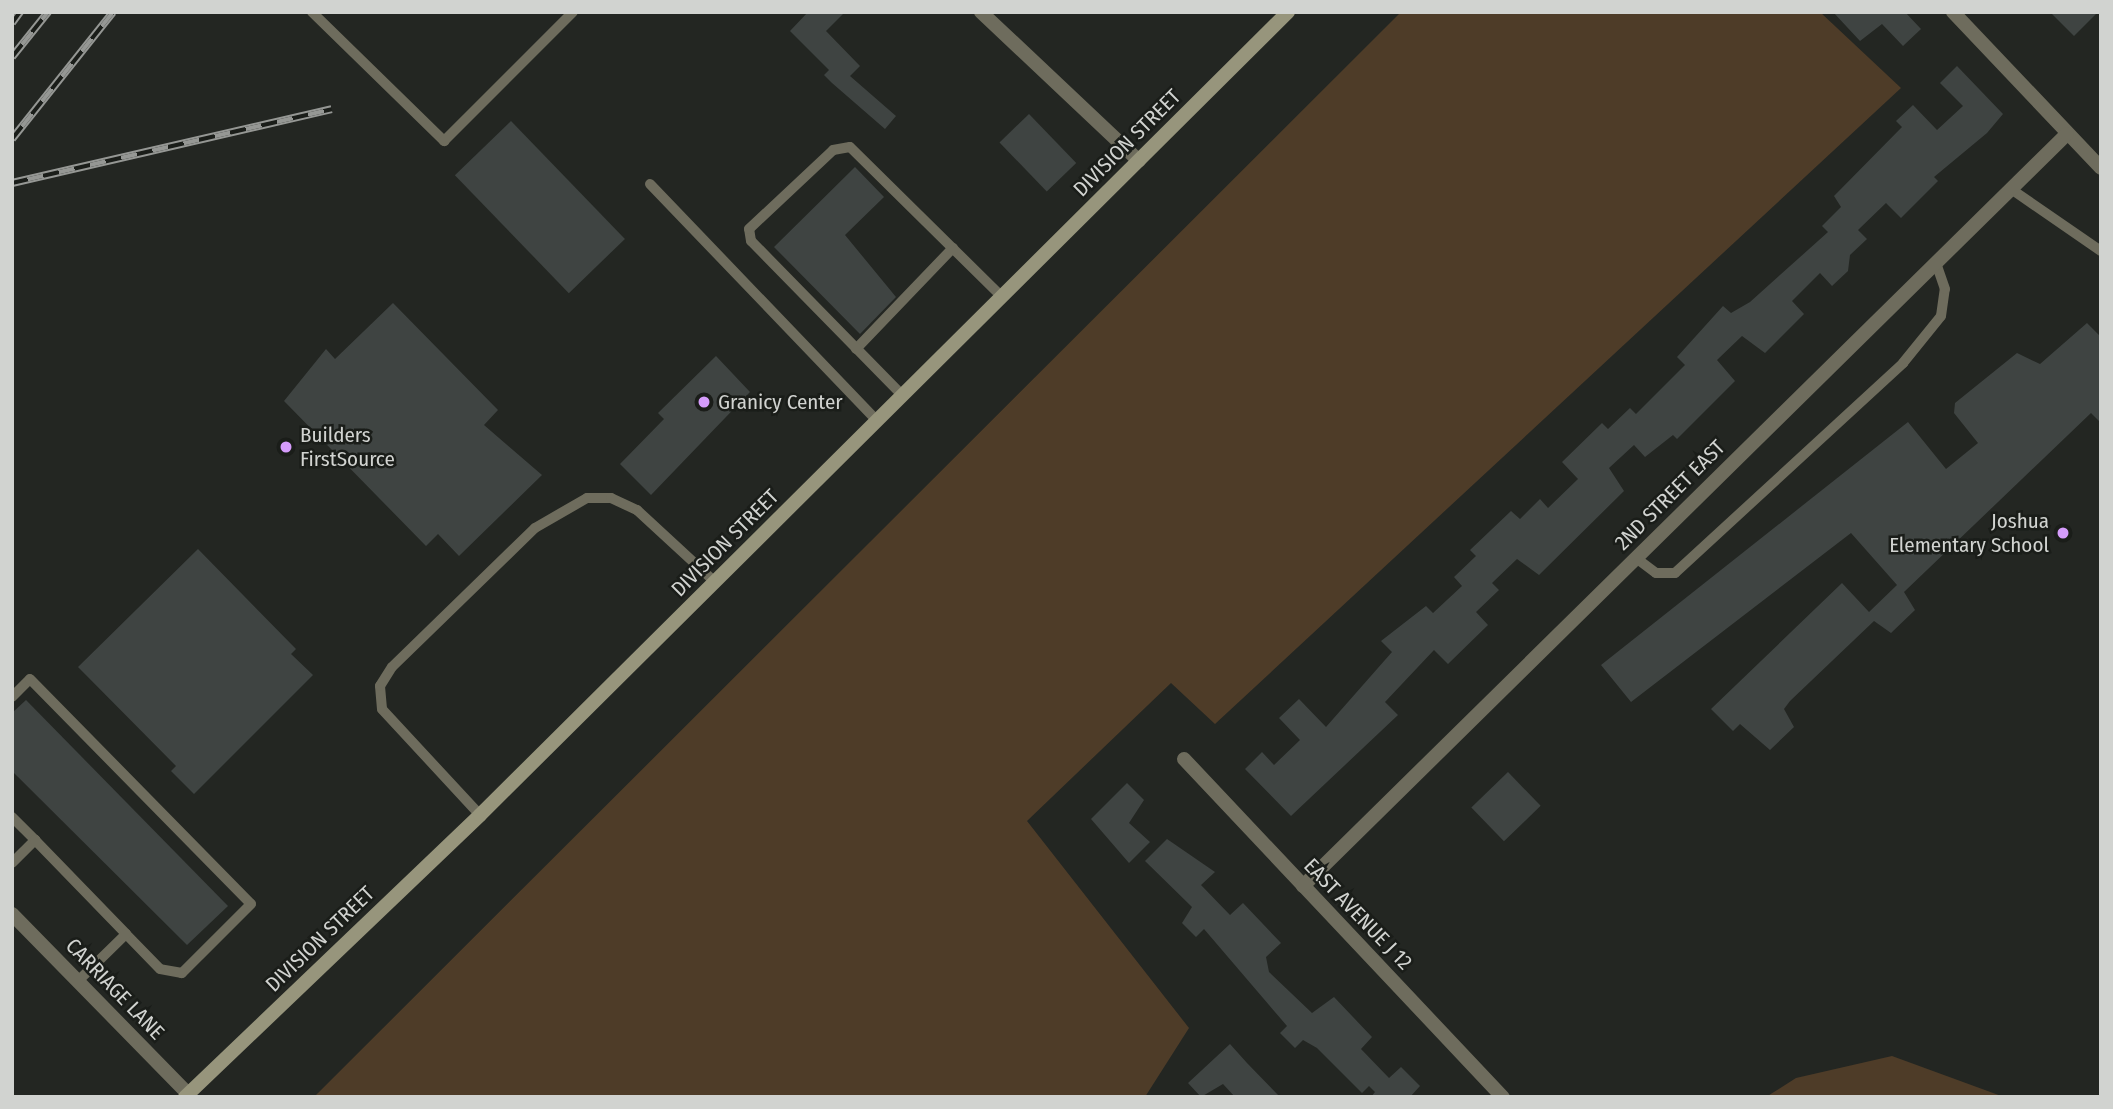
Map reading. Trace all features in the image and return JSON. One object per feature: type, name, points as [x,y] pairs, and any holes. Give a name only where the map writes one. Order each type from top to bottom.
[{"type":"main road","name":"DIVISION STREET","points":[[186,1096],[480,815],[1288,12]]},
{"type":"street","points":[[981,12],[1139,161]]},
{"type":"street","points":[[1953,12],[2101,168]]},
{"type":"street","name":"2ND STREET EAST","points":[[1303,886],[2067,134]]},
{"type":"street","name":"EAST AVENUE J 12","points":[[1184,759],[1502,1096]]},
{"type":"street","name":"CARRIAGE LANE","points":[[12,914],[186,1096]]},
{"type":"lane","points":[[312,12],[444,141],[573,12]]},
{"type":"lane","points":[[903,396],[751,241],[749,229],[833,150],[850,147],[1002,297]]},
{"type":"lane","points":[[650,184],[877,421]]},
{"type":"lane","points":[[2011,189],[2101,251]]},
{"type":"lane","points":[[856,349],[953,248]]},
{"type":"lane","points":[[1636,558],[1656,573],[1675,573],[1903,363],[1941,316],[1945,289],[1936,263]]},
{"type":"lane","points":[[480,815],[382,709],[380,687],[392,667],[535,528],[587,498],[611,498],[637,510],[715,582]]},
{"type":"lane","points":[[12,697],[30,679],[251,904],[182,973],[160,969],[12,817]]},
{"type":"lane","points":[[12,863],[35,840]]},
{"type":"lane","points":[[78,981],[127,934]]},
{"type":"shaded area","points":[[1401,12],[1820,12],[1901,88],[1215,724],[1171,683],[1027,821],[1189,1028],[1145,1097],[314,1097]]},
{"type":"shaded area","points":[[1892,1056],[2004,1097],[1766,1097],[1796,1078]]},
{"type":"building","points":[[808,12],[845,12],[826,31],[860,66],[850,76],[896,116],[885,129],[824,75],[829,70],[790,31]]},
{"type":"building","points":[[1833,12],[1905,12],[1921,29],[1903,46],[1882,24],[1860,41]]},
{"type":"building","points":[[2050,12],[2098,12],[2074,36]]},
{"type":"building","points":[[1957,66],[2003,114],[1987,133],[1934,177],[1938,181],[1901,218],[1886,203],[1858,230],[1867,239],[1850,255],[1848,271],[1832,286],[1820,273],[1792,301],[1804,314],[1765,353],[1742,336],[1717,360],[1735,381],[1677,439],[1673,435],[1645,457],[1634,445],[1609,468],[1624,491],[1539,575],[1517,559],[1492,583],[1499,590],[1476,612],[1488,625],[1448,664],[1434,650],[1385,702],[1398,715],[1291,816],[1245,769],[1262,752],[1274,765],[1300,740],[1279,718],[1299,699],[1326,727],[1392,652],[1381,641],[1426,606],[1433,613],[1462,586],[1454,577],[1476,556],[1470,550],[1511,511],[1520,519],[1540,499],[1548,508],[1578,479],[1562,462],[1602,423],[1608,429],[1630,408],[1636,414],[1685,365],[1677,357],[1723,306],[1731,313],[1750,302],[1828,232],[1822,226],[1841,207],[1834,196],[1902,127],[1896,121],[1913,105],[1937,130],[1963,106],[1940,83]]},
{"type":"building","points":[[1029,114],[1076,163],[1047,191],[1000,142]]},
{"type":"building","points":[[511,121],[625,239],[569,293],[455,175]]},
{"type":"building","points":[[855,167],[884,197],[845,235],[896,297],[860,334],[774,247]]},
{"type":"building","points":[[393,303],[498,410],[484,425],[542,475],[459,556],[438,534],[426,546],[284,401],[326,349],[335,359]]},
{"type":"building","points":[[2087,323],[2101,337],[2101,423],[2091,413],[1904,592],[1915,610],[1891,633],[1874,621],[1790,701],[1784,709],[1794,727],[1770,750],[1740,724],[1733,731],[1711,709],[1842,583],[1869,612],[1897,585],[1851,533],[1631,702],[1601,665],[1908,422],[1946,469],[1978,443],[1954,413],[1955,403],[2017,353],[2040,364]]},
{"type":"building","points":[[716,356],[750,392],[651,495],[620,464],[664,419],[658,413]]},
{"type":"building","points":[[198,549],[296,649],[291,654],[313,675],[194,794],[171,771],[176,766],[78,667]]},
{"type":"building","points":[[26,700],[228,906],[187,945],[12,771],[12,713]]},
{"type":"building","points":[[1508,772],[1541,806],[1504,841],[1471,807]]},
{"type":"building","points":[[1127,783],[1144,800],[1129,823],[1150,842],[1129,863],[1091,819]]},
{"type":"building","points":[[1167,839],[1215,872],[1201,885],[1230,915],[1243,903],[1281,943],[1266,957],[1269,972],[1312,1013],[1334,997],[1372,1037],[1361,1049],[1389,1078],[1401,1067],[1420,1086],[1410,1097],[1371,1097],[1375,1092],[1369,1086],[1362,1093],[1317,1048],[1303,1040],[1295,1048],[1280,1033],[1287,1026],[1204,929],[1196,937],[1182,923],[1192,907],[1145,861]]},
{"type":"building","points":[[1230,1044],[1280,1097],[1235,1097],[1223,1084],[1201,1097],[1188,1083]]},
{"type":"railway","points":[[12,23],[20,12]]},
{"type":"railway","points":[[12,57],[48,12]]},
{"type":"railway","points":[[12,139],[113,12]]},
{"type":"railway","points":[[12,183],[332,109]]},
{"type":"place","name":"Granicy Center","points":[[704,402]]},
{"type":"place","name":"Builders FirstSource","points":[[286,447]]},
{"type":"place","name":"Joshua Elementary School","points":[[2063,533]]}]
